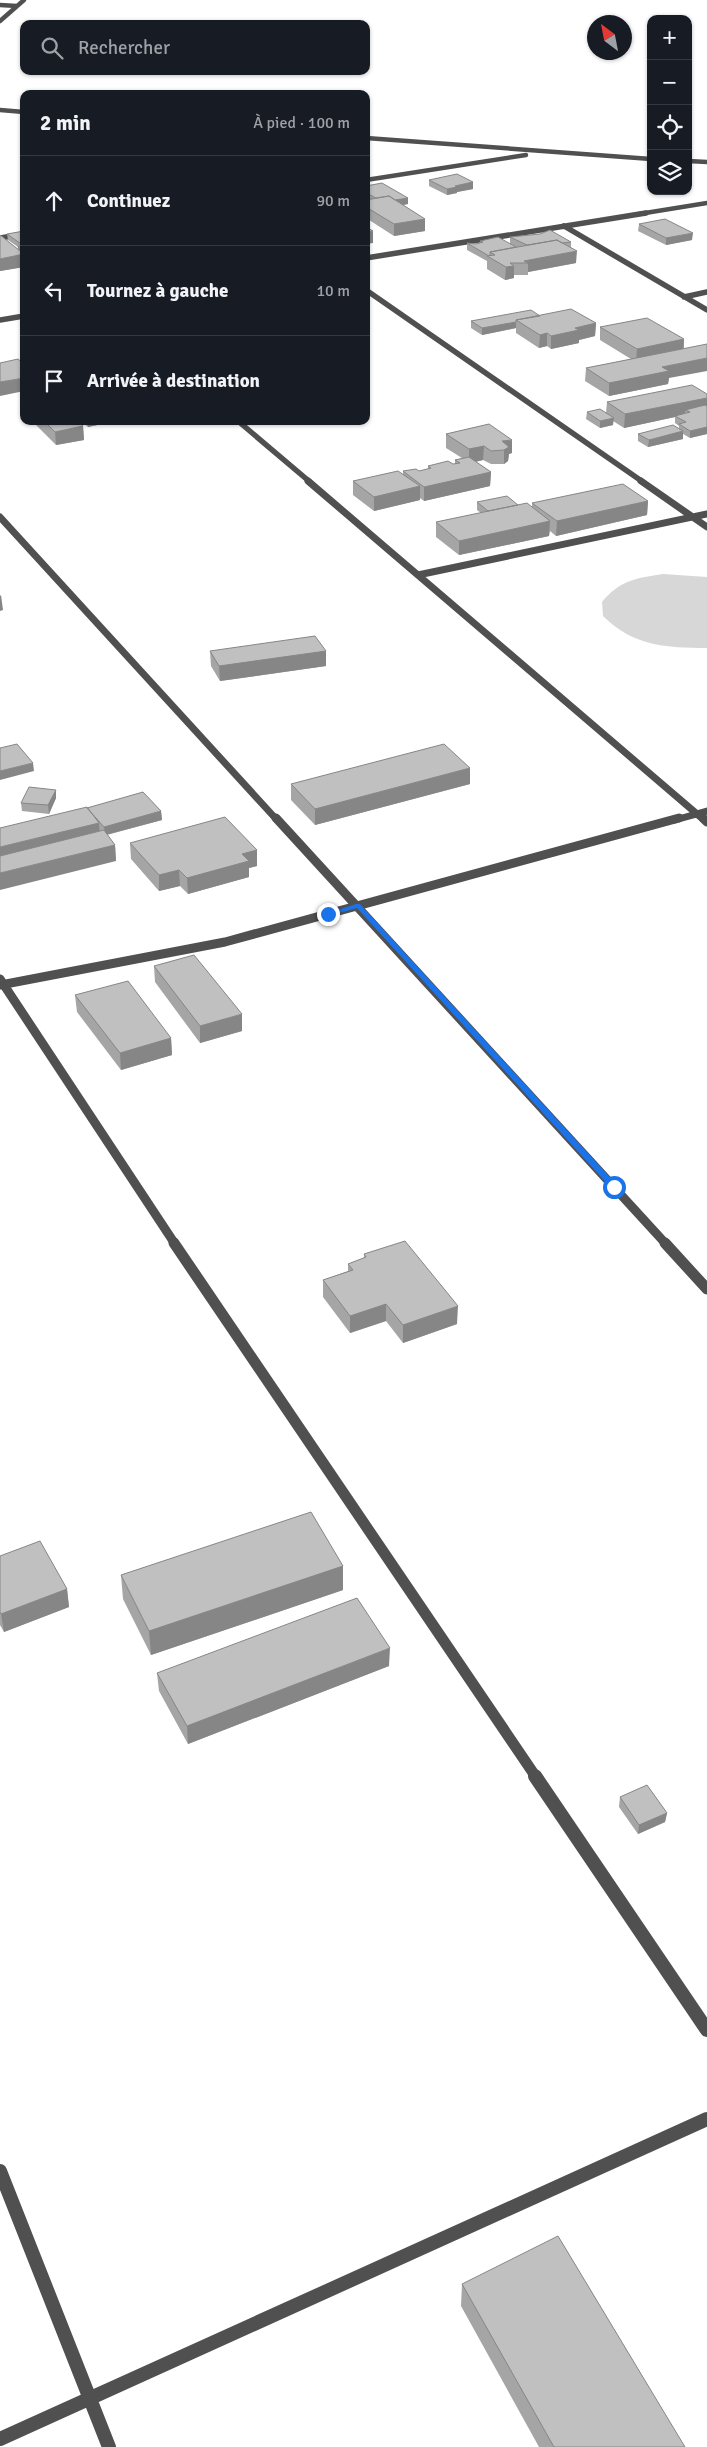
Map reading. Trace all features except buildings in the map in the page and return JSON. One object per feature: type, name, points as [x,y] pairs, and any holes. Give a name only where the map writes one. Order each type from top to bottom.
[{"type":"street","points":[[0,22],[24,0]]},
{"type":"street","points":[[0,5],[17,6]]},
{"type":"street","points":[[0,110],[20,112]]},
{"type":"street","points":[[370,138],[647,159]]},
{"type":"street","points":[[370,179],[544,152]]},
{"type":"street","points":[[692,161],[707,162]]},
{"type":"street","points":[[370,257],[707,203]]},
{"type":"street","points":[[564,226],[707,310]]},
{"type":"street","points":[[0,238],[20,235]]},
{"type":"street","points":[[684,297],[707,292]]},
{"type":"street","points":[[370,293],[707,527]]},
{"type":"street","points":[[0,320],[20,317]]},
{"type":"street","points":[[243,425],[707,822]]},
{"type":"street","points":[[418,575],[707,514]]},
{"type":"street","points":[[0,517],[707,1289]]},
{"type":"street","points":[[0,530],[10,528]]},
{"type":"street","points":[[707,811],[225,942],[1,983],[193,1271],[707,2030]]},
{"type":"street","points":[[0,2439],[707,2119]]},
{"type":"street","points":[[0,2171],[109,2447]]},
{"type":"shaded area","points":[[663,574],[707,577],[707,648],[664,646],[638,639],[626,634],[603,616],[602,602],[615,589],[630,581]]},
{"type":"route","points":[[328,914],[358,906],[614,1187]]}]
